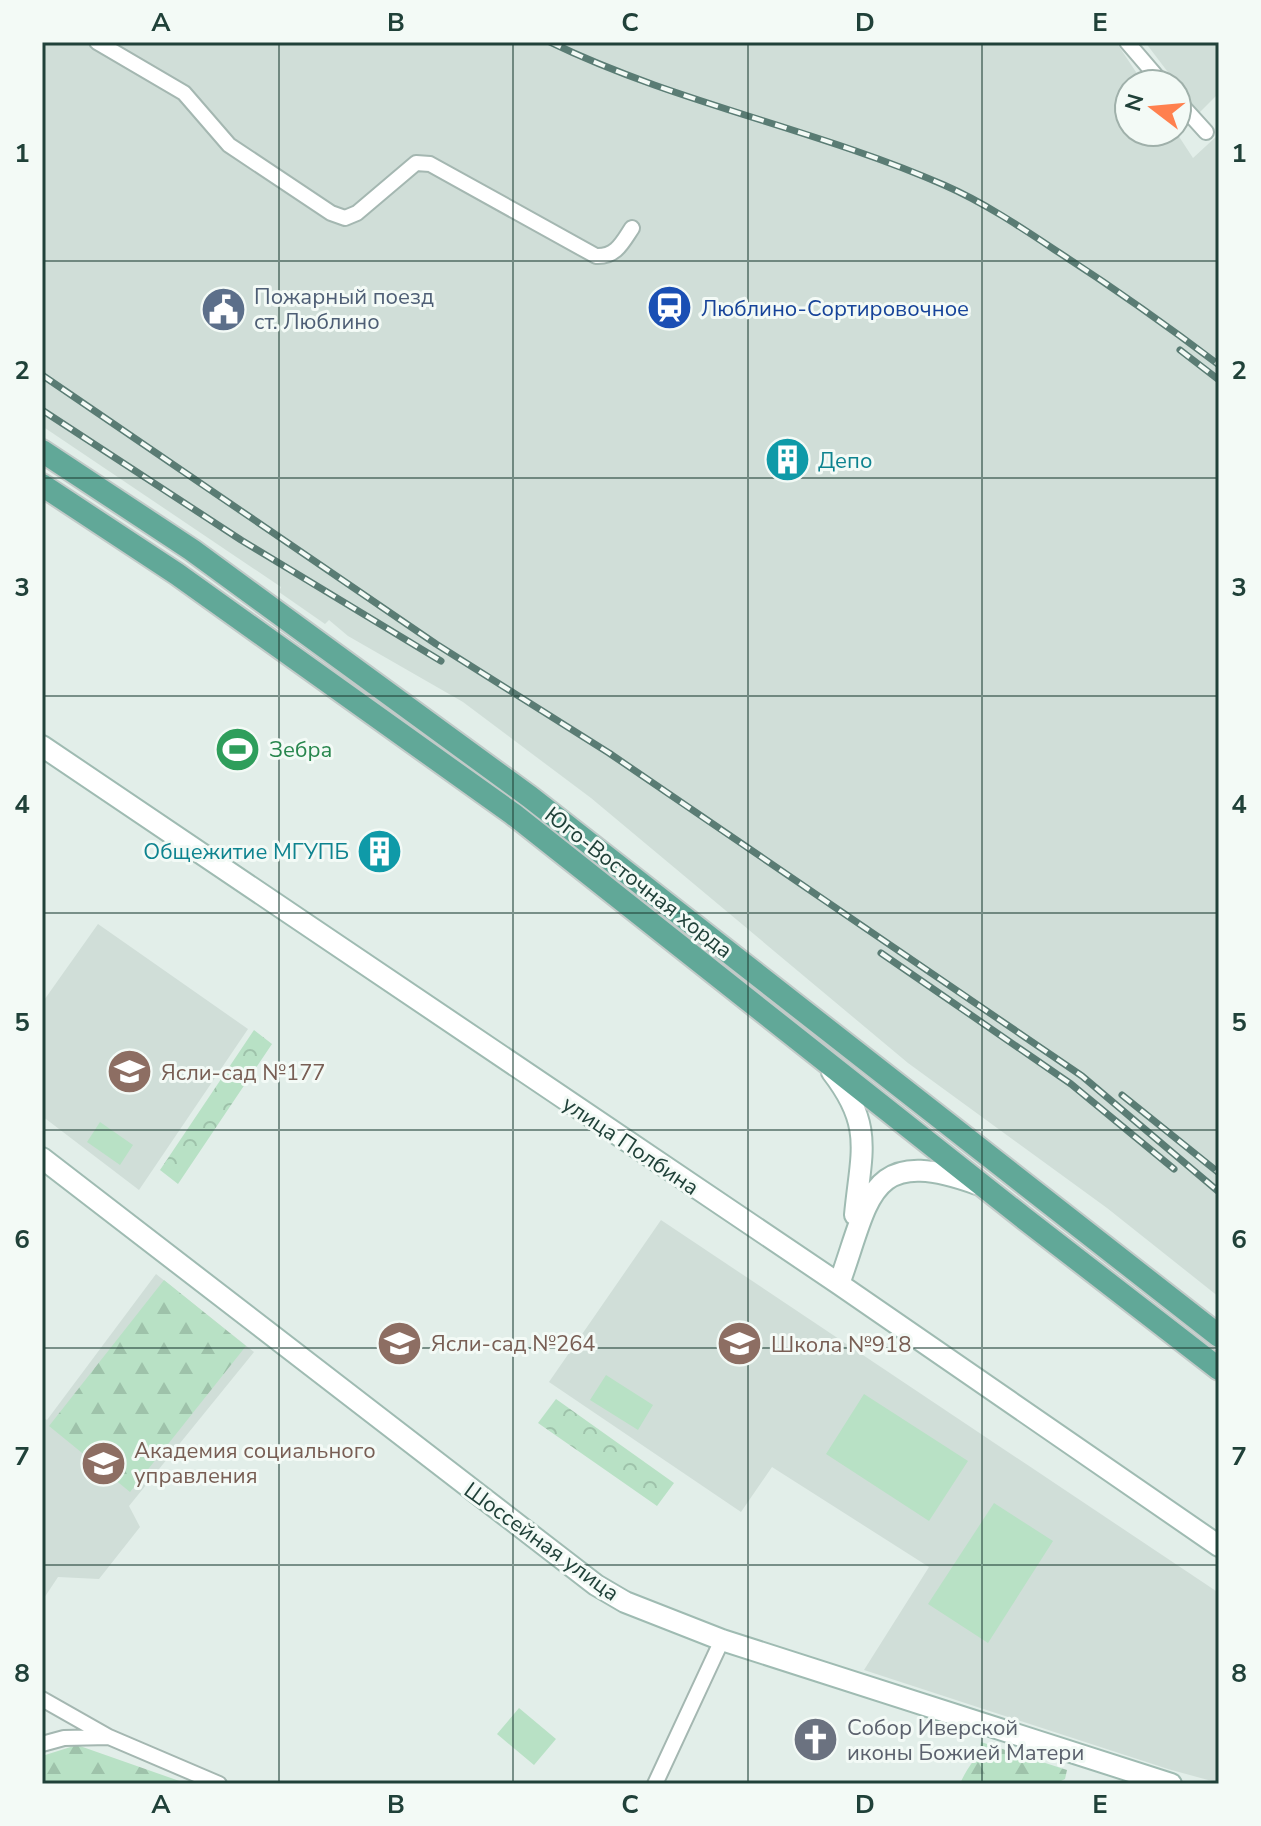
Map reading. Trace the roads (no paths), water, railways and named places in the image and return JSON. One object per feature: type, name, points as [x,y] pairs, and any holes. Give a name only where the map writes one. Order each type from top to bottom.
[{"type":"main road","name":"Юго-Восточная хорда","points":[[42,451],[192,550],[530,797],[1219,1336]]},
{"type":"main road","name":"Юго-Восточная хорда","points":[[42,485],[177,574],[513,814],[1219,1369]]},
{"type":"main road","name":"улица Полбина","points":[[42,746],[839,1284],[1219,1546]]},
{"type":"main road","points":[[822,1059],[850,1095],[862,1132],[851,1251]]},
{"type":"main road","name":"Шоссейная улица","points":[[42,1158],[596,1585],[625,1602],[722,1640],[1171,1784]]},
{"type":"main road","points":[[839,1284],[869,1198],[880,1182],[890,1176],[923,1170],[947,1173],[984,1187]]},
{"type":"street","points":[[97,42],[184,93],[229,145],[331,213],[345,218],[357,213],[416,163],[430,164],[596,256],[608,257],[616,251],[632,228]]},
{"type":"street","points":[[1127,42],[1149,68]]},
{"type":"street","points":[[1193,118],[1206,132]]},
{"type":"street","points":[[655,1784],[722,1640]]},
{"type":"street","points":[[42,1699],[109,1737],[219,1784]]},
{"type":"street","points":[[42,1744],[64,1738],[109,1737]]},
{"type":"railway","points":[[550,42],[647,82],[895,165],[958,192],[1014,223],[1097,277],[1219,365]]},
{"type":"railway","points":[[1180,350],[1219,380]]},
{"type":"railway","points":[[42,375],[436,644],[609,753],[1082,1076],[1219,1192]]},
{"type":"railway","points":[[42,410],[241,540],[441,661]]},
{"type":"railway","points":[[881,953],[1071,1084],[1174,1169]]},
{"type":"railway","points":[[1122,1095],[1219,1173]]},
{"type":"place","name":"Люблино-Сортировочное","points":[[670,308]]},
{"type":"place","name":"Пожарный поезд ст. Люблино","points":[[223,309]]},
{"type":"place","name":"Депо","points":[[787,460]]},
{"type":"place","name":"Зебра","points":[[238,749]]},
{"type":"place","name":"Общежитие МГУПБ","points":[[380,851]]},
{"type":"place","name":"Ясли-сад №177","points":[[130,1072]]},
{"type":"place","name":"Ясли-сад №264","points":[[400,1343]]},
{"type":"place","name":"Школа №918","points":[[740,1344]]},
{"type":"place","name":"Академия социального управления","points":[[103,1463]]},
{"type":"place","name":"Собор Иверской иконы Божией Матери","points":[[816,1740]]}]
